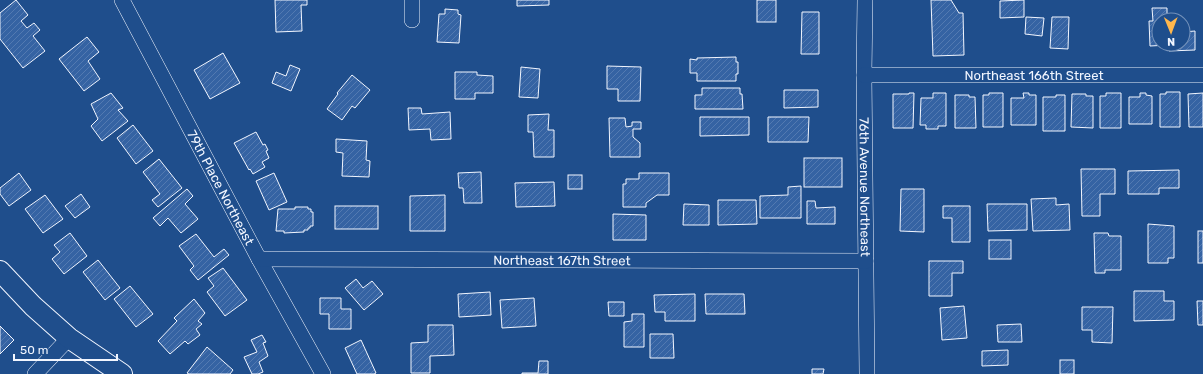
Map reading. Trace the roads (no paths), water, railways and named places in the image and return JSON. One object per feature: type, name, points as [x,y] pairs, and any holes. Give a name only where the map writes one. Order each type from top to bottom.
[{"type":"main road","points":[[0,270],[33,306],[69,338],[122,374]]},
{"type":"street","name":"79th Place Northeast","points":[[122,0],[259,259],[324,374]]},
{"type":"street","points":[[412,0],[412,20]]},
{"type":"street","name":"76th Avenue Northeast","points":[[865,0],[864,75],[867,374]]},
{"type":"street","name":"Northeast 166th Street","points":[[864,75],[1203,75]]},
{"type":"street","name":"Northeast 167th Street","points":[[259,259],[866,261]]},
{"type":"street","points":[[35,374],[69,338]]}]
